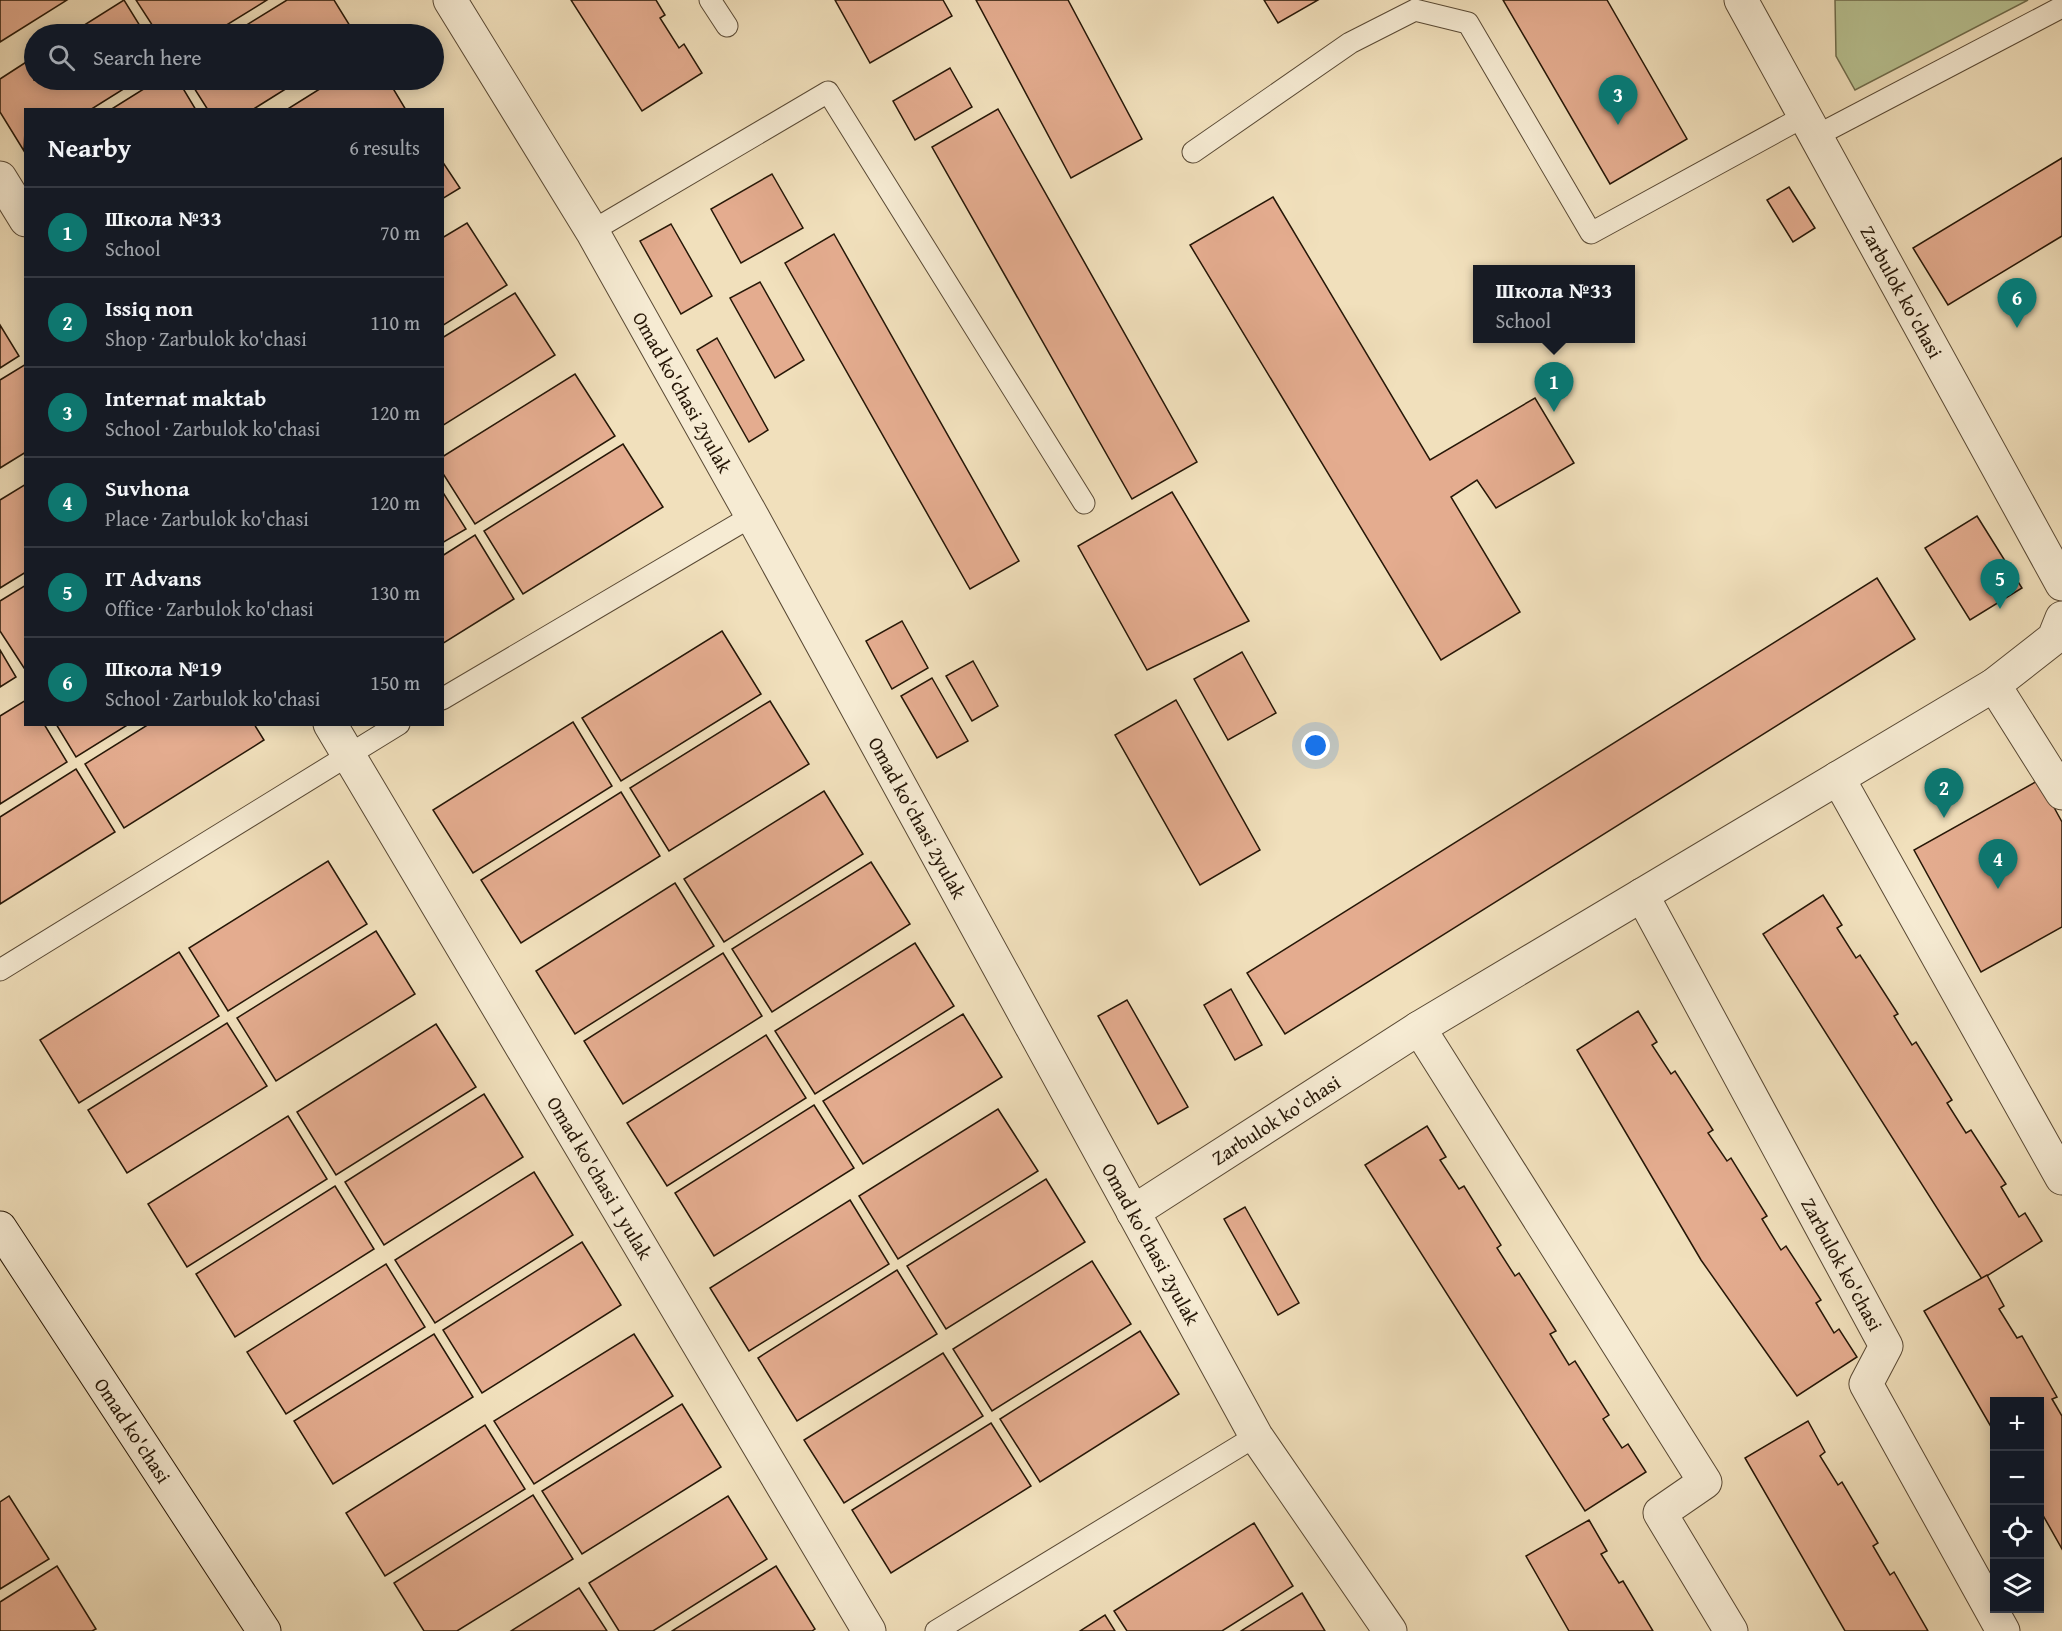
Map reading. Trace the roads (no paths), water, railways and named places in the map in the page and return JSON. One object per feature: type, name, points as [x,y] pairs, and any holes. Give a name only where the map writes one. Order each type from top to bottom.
[{"type":"street","name":"Omad ko'chasi 2yulak","points":[[450,0],[592,231],[752,516],[1256,1436],[1390,1631]]},
{"type":"street","name":"Zarbulok ko'chasi","points":[[1741,0],[2062,584]]},
{"type":"street","points":[[0,177],[24,217]]},
{"type":"street","name":"Zarbulok ko'chasi","points":[[1133,1212],[1419,1028],[1994,685],[2054,638],[2062,618]]},
{"type":"street","points":[[1994,685],[2062,793]]},
{"type":"street","name":"Omad ko'chasi 1 yulak","points":[[331,726],[869,1631]]},
{"type":"street","points":[[1838,778],[2062,1178]]},
{"type":"street","name":"Zarbulok ko'chasi","points":[[1642,895],[1886,1346],[1866,1384],[2003,1631]]},
{"type":"street","points":[[1419,1028],[1705,1482],[1660,1513],[1731,1631]]},
{"type":"street","name":"Omad ko'chasi","points":[[0,1228],[264,1631]]},
{"type":"lane","points":[[710,0],[727,26]]},
{"type":"lane","points":[[1193,152],[1350,43],[1415,10],[1468,23],[1591,233],[2062,7]]},
{"type":"lane","points":[[592,231],[828,92],[1084,503]]},
{"type":"lane","points":[[444,698],[752,516]]},
{"type":"lane","points":[[0,970],[396,726]]},
{"type":"lane","points":[[936,1631],[1256,1436]]},
{"type":"place","name":"Internat maktab","points":[[1618,125]]},
{"type":"place","name":"Школа №19","points":[[2017,328]]},
{"type":"place","name":"Школа №33","points":[[1554,412]]},
{"type":"place","name":"IT Advans","points":[[2000,609]]},
{"type":"place","name":"Issiq non","points":[[1944,818]]},
{"type":"place","name":"Suvhona","points":[[1998,889]]}]
